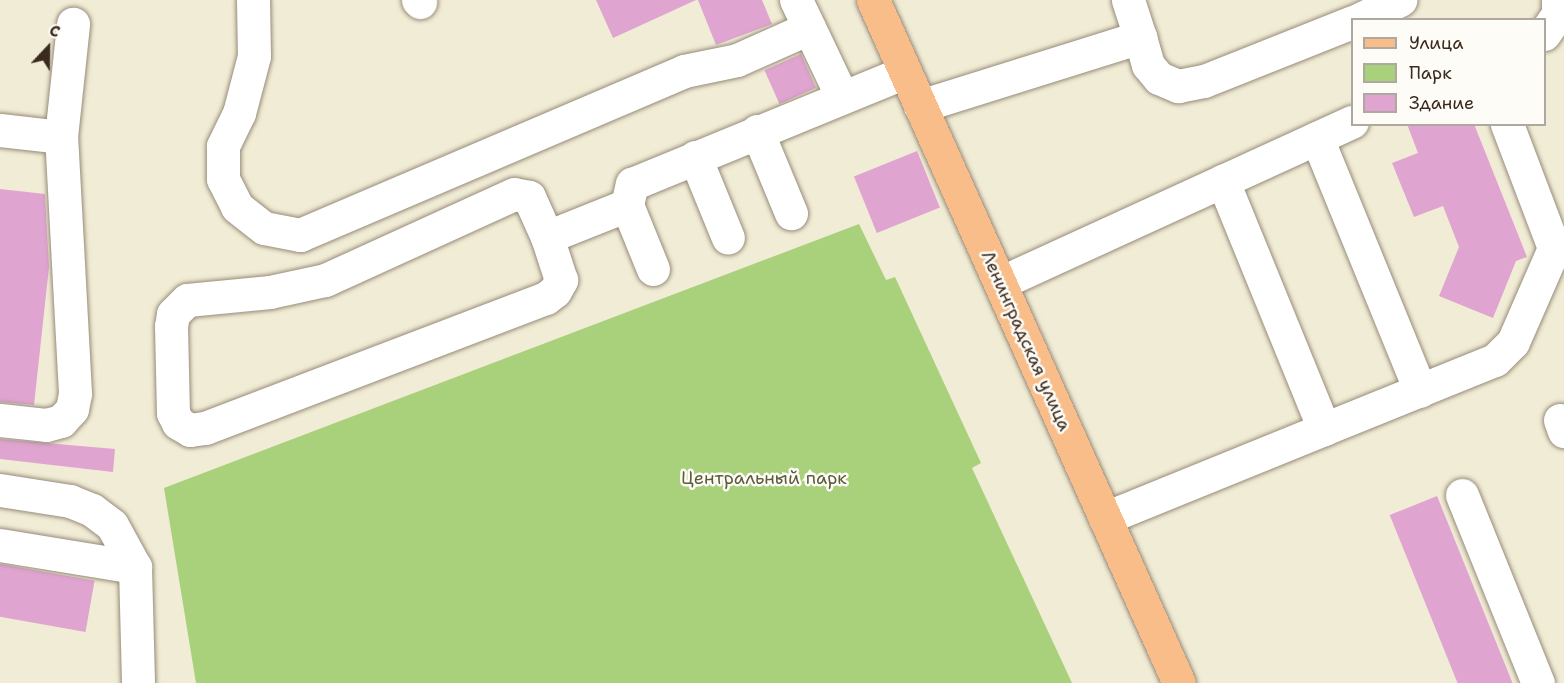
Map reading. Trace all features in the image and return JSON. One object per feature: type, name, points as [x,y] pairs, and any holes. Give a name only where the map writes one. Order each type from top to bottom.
[{"type":"main road","name":"Ленинградская улица","points":[[873,0],[1179,683]]},
{"type":"lane","points":[[253,0],[254,56],[238,113],[223,146],[223,179],[237,207],[264,228],[300,235],[684,71],[737,60],[803,14],[842,97]]},
{"type":"lane","points":[[1128,0],[1148,65],[1160,78],[1178,86],[1204,81],[1351,23]]},
{"type":"lane","points":[[1362,18],[1400,0]]},
{"type":"lane","points":[[1546,33],[1558,15],[1558,0]]},
{"type":"lane","points":[[0,420],[46,425],[61,421],[72,409],[75,393],[61,137],[73,24]]},
{"type":"lane","points":[[920,106],[1140,37]]},
{"type":"lane","points":[[653,269],[627,205],[632,184],[905,72]]},
{"type":"lane","points":[[999,283],[1351,123]]},
{"type":"lane","points":[[1105,518],[1420,391],[1503,354],[1555,270],[1554,240],[1508,126]]},
{"type":"lane","points":[[0,130],[61,137]]},
{"type":"lane","points":[[757,131],[790,213]]},
{"type":"lane","points":[[1317,138],[1420,391]]},
{"type":"lane","points":[[694,157],[728,238]]},
{"type":"lane","points":[[1223,181],[1324,429]]},
{"type":"lane","points":[[514,194],[529,197],[547,237],[561,280],[555,291],[546,298],[205,428],[190,430],[178,423],[173,413],[171,326],[173,314],[188,300],[270,292],[325,280],[514,194]]},
{"type":"lane","points":[[547,237],[627,205]]},
{"type":"lane","points":[[0,490],[70,501],[92,510],[112,525],[135,567],[138,683]]},
{"type":"lane","points":[[1462,495],[1538,683]]},
{"type":"lane","points":[[0,545],[135,567]]},
{"type":"green space","name":"Центральный парк","points":[[859,224],[886,280],[895,277],[981,463],[972,468],[1072,683],[196,683],[164,488]]},
{"type":"building","points":[[596,0],[696,0],[613,38]]},
{"type":"building","points":[[698,0],[762,0],[772,24],[716,45]]},
{"type":"building","points":[[801,54],[816,88],[780,104],[764,70]]},
{"type":"building","points":[[1408,126],[1475,126],[1527,257],[1516,261],[1493,318],[1439,296],[1459,247],[1443,206],[1414,217],[1392,163],[1418,153]]},
{"type":"building","points":[[917,151],[940,208],[877,233],[854,176]]},
{"type":"building","points":[[0,189],[45,194],[49,267],[34,405],[0,402]]},
{"type":"building","points":[[0,439],[115,449],[113,472],[0,459]]},
{"type":"building","points":[[1437,496],[1513,683],[1458,683],[1390,515]]},
{"type":"building","points":[[0,564],[95,581],[86,632],[0,617]]}]
